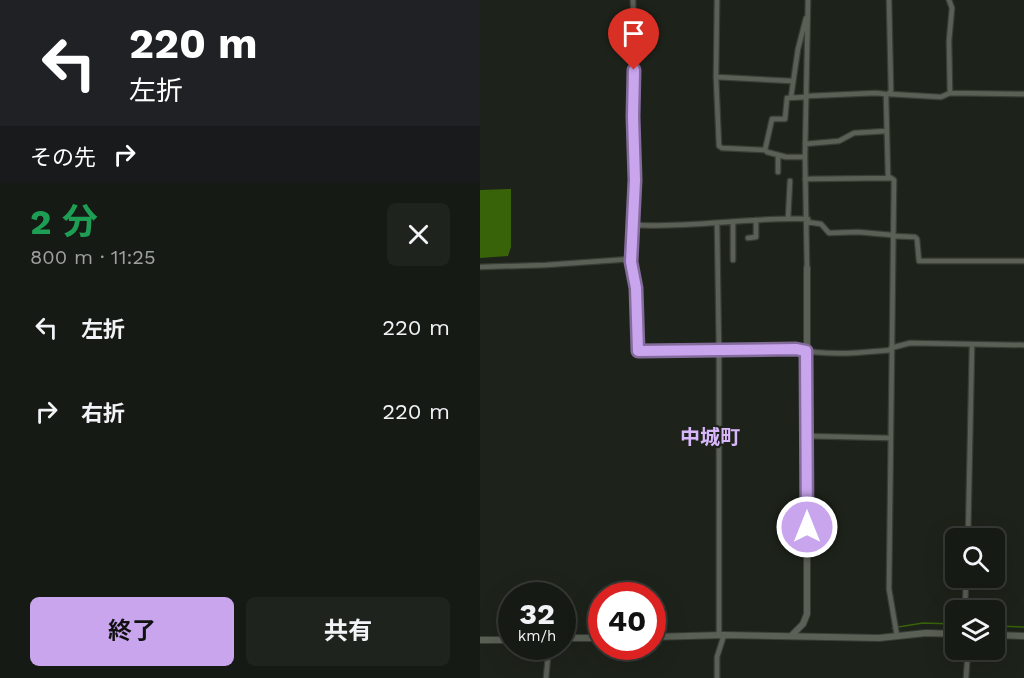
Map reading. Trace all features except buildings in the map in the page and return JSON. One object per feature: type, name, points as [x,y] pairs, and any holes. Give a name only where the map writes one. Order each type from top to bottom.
[{"type":"street","points":[[633,0],[635,180],[631,259],[636,288],[638,351],[796,349],[814,353],[853,353],[891,349],[910,343],[1024,345]]},
{"type":"street","points":[[717,0],[716,77],[719,146],[765,150],[778,155],[805,157]]},
{"type":"street","points":[[791,636],[803,624],[807,614],[805,144],[808,96],[808,0]]},
{"type":"street","points":[[889,0],[888,176],[894,180],[889,589],[897,636]]},
{"type":"street","points":[[949,0],[952,8],[949,41],[950,93]]},
{"type":"street","points":[[791,97],[803,25],[808,16]]},
{"type":"street","points":[[716,77],[792,81]]},
{"type":"street","points":[[765,150],[772,119],[785,118],[787,98],[791,97],[876,93],[941,97],[950,93],[1024,94]]},
{"type":"street","points":[[805,144],[839,141],[854,133],[887,131]]},
{"type":"street","points":[[778,155],[778,172]]},
{"type":"street","points":[[805,179],[891,178]]},
{"type":"street","points":[[788,219],[790,181]]},
{"type":"street","points":[[633,225],[670,226],[756,220],[807,220],[821,224],[829,233],[858,232],[915,237],[919,261],[1024,261]]},
{"type":"street","points":[[748,238],[756,237],[756,220]]},
{"type":"street","points":[[733,222],[733,260]]},
{"type":"street","points":[[717,223],[722,635],[717,657],[717,678]]},
{"type":"street","points":[[480,267],[631,259]]},
{"type":"street","points":[[968,528],[972,345]]},
{"type":"street","points":[[806,436],[890,438]]},
{"type":"street","points":[[666,637],[722,635],[879,638],[926,633],[945,634]]},
{"type":"street","points":[[1005,635],[1024,636]]},
{"type":"street","points":[[480,640],[498,640]]},
{"type":"street","points":[[546,678],[548,660]]},
{"type":"street","points":[[966,678],[967,660]]},
{"type":"shaded area","points":[[511,189],[511,247],[508,256],[480,258],[480,190]]},
{"type":"waterway","points":[[892,628],[923,623],[945,624]]},
{"type":"waterway","points":[[1005,626],[1024,627]]},
{"type":"district","name":"中城町","points":[[710,437]]},
{"type":"route","points":[[634,70],[635,180],[631,262],[636,288],[638,351],[796,349],[806,351],[807,527]]}]
